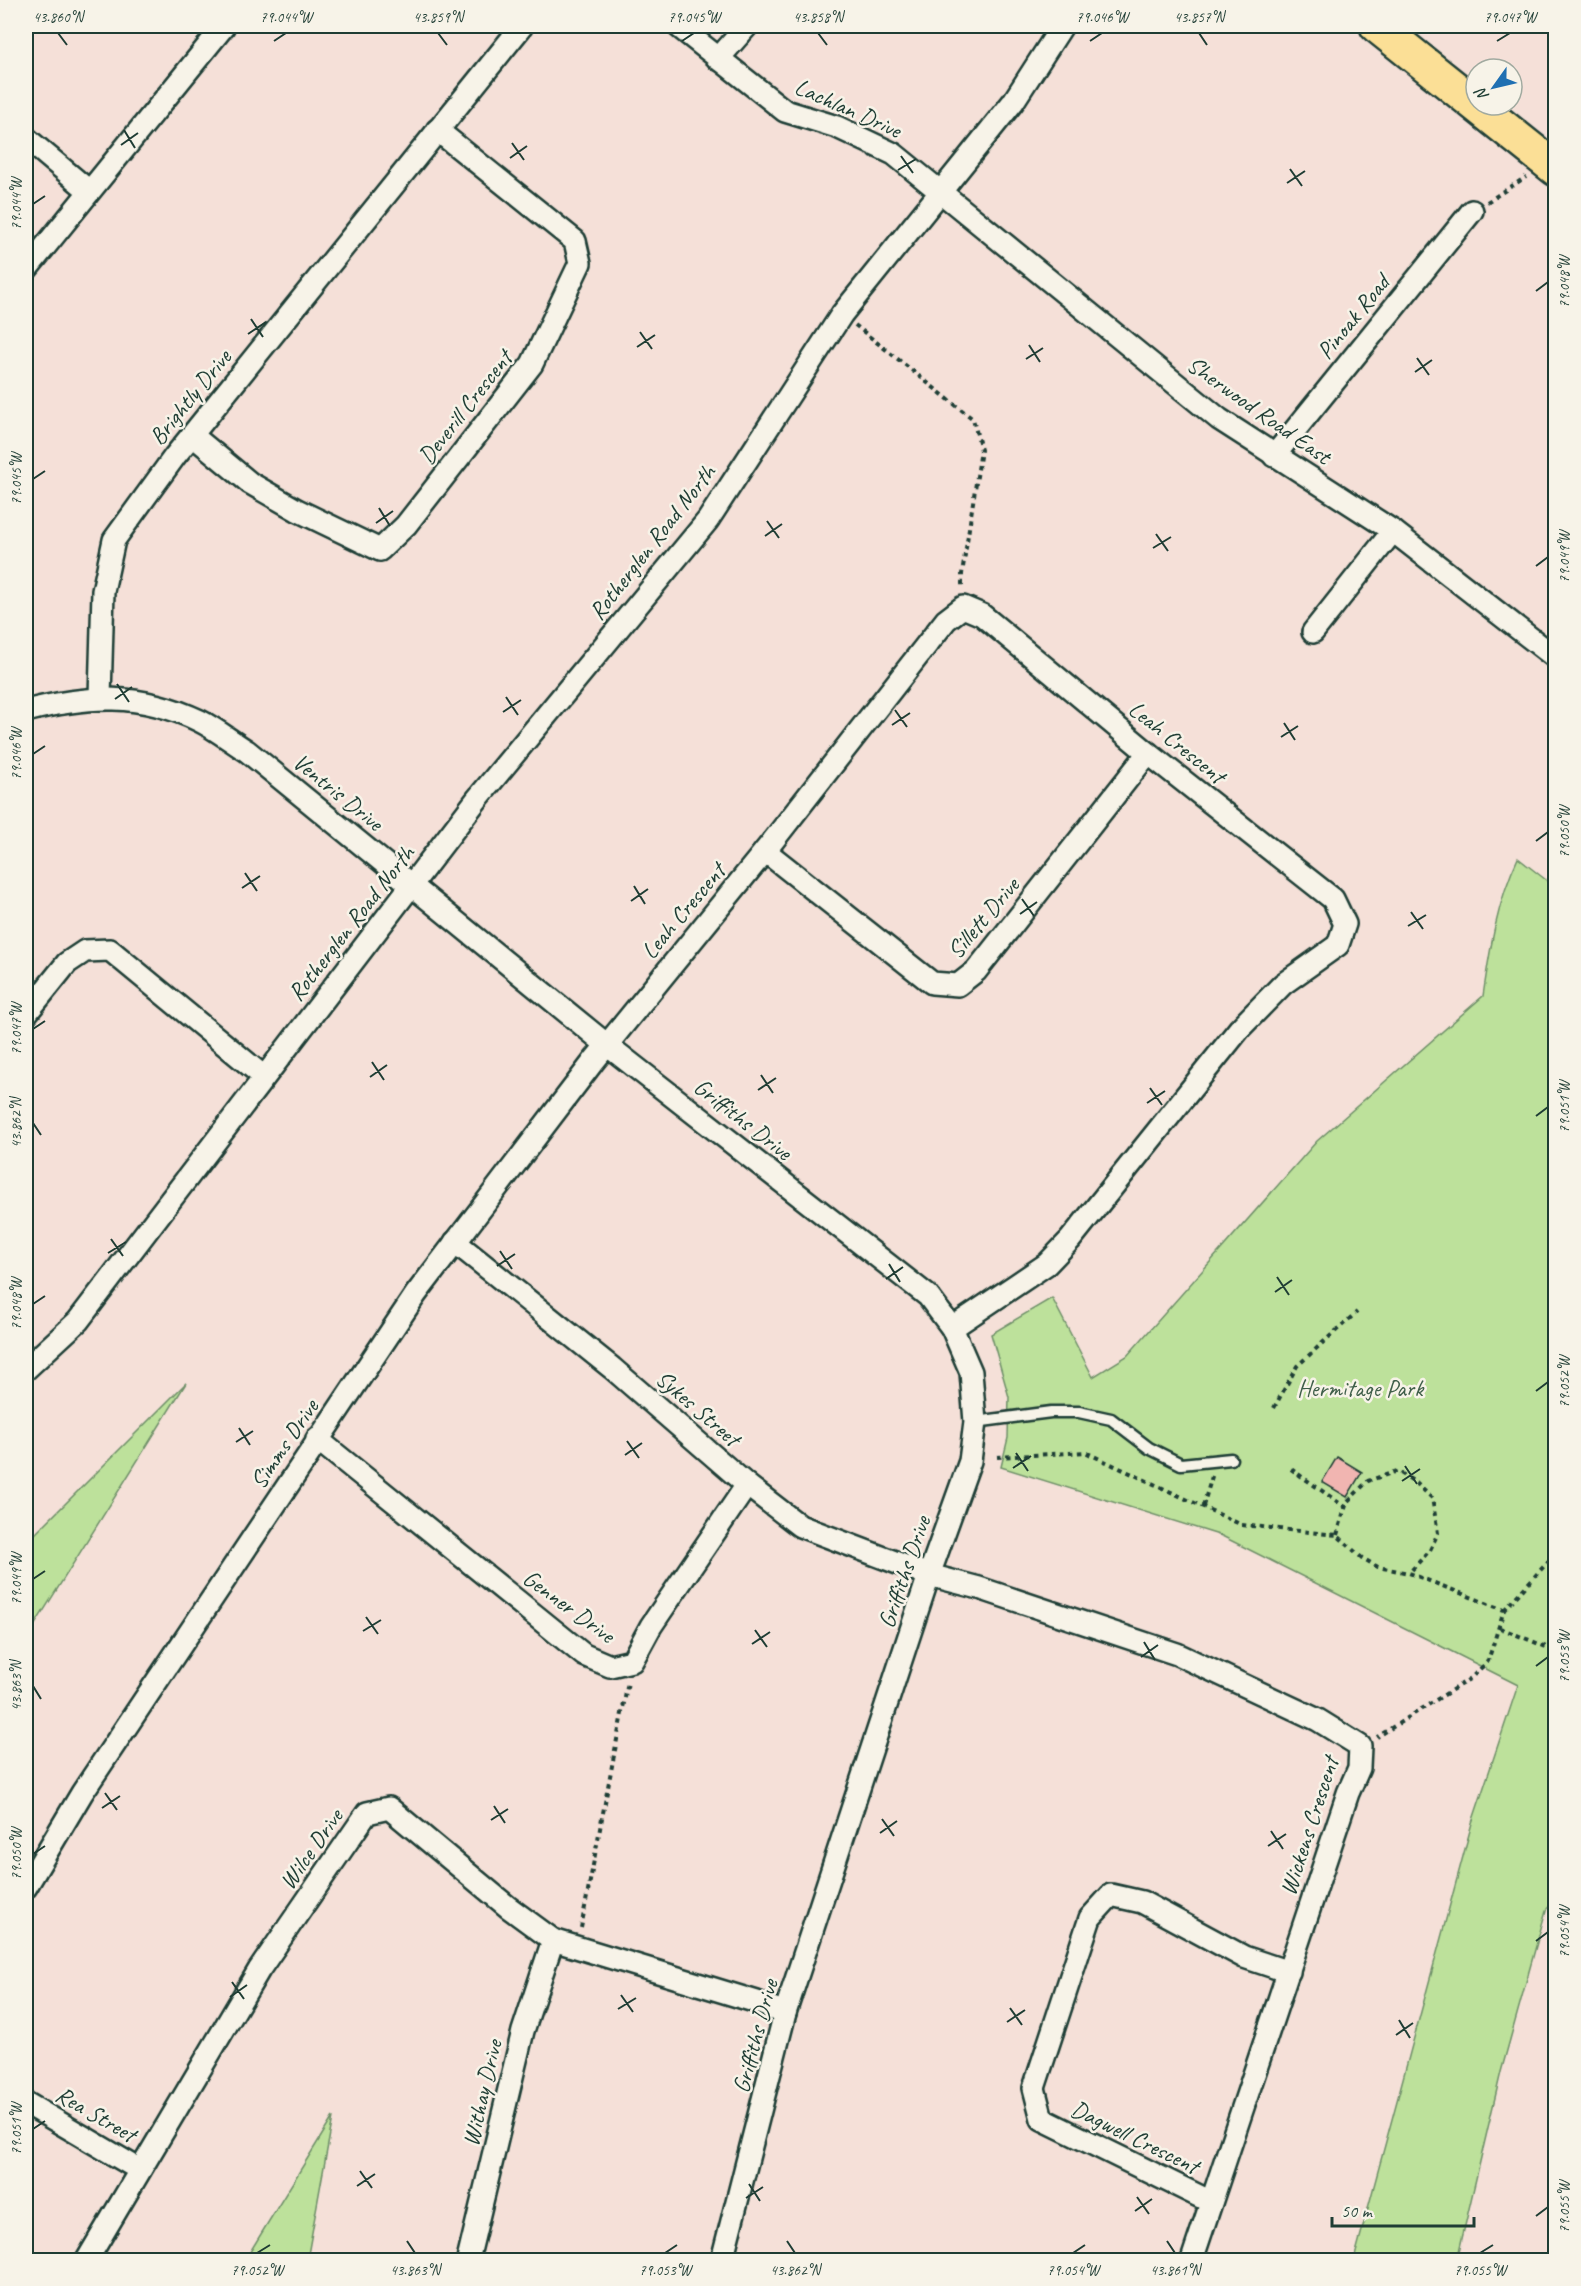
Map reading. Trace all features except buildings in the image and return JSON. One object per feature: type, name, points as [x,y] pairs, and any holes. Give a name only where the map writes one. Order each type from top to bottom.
[{"type":"main road","points":[[1377,26],[1541,173]]},
{"type":"street","points":[[26,270],[224,26]]},
{"type":"street","name":"Brightly Drive","points":[[100,698],[103,591],[114,540],[192,435],[522,26]]},
{"type":"street","name":"Lachlan Drive","points":[[678,26],[785,111],[837,127],[894,154],[942,191]]},
{"type":"street","points":[[718,59],[747,26]]},
{"type":"street","name":"Rotherglen Road North","points":[[26,1369],[78,1321],[478,798],[708,520],[842,314],[1013,102],[1062,26]]},
{"type":"street","name":"Deverill Crescent","points":[[192,435],[250,483],[297,510],[380,550],[406,525],[532,364],[580,263],[575,241],[437,130]]},
{"type":"street","points":[[26,138],[89,191]]},
{"type":"street","name":"Sherwood Road East","points":[[942,191],[1219,418],[1274,456],[1393,531],[1556,658]]},
{"type":"street","name":"Pinoak Road","points":[[1274,456],[1472,211]]},
{"type":"street","points":[[1313,632],[1393,531]]},
{"type":"street","name":"Leah Crescent","points":[[607,1045],[765,851],[946,620],[963,607],[982,615],[1148,753],[1333,898],[1345,924],[1338,945],[1283,984],[1240,1028],[1070,1240],[1047,1264],[952,1328]]},
{"type":"street","name":"Ventris Drive","points":[[26,711],[49,705],[100,698],[158,704],[201,722],[247,751],[607,1045]]},
{"type":"street","name":"Sillett Drive","points":[[765,851],[932,983],[958,985],[976,971],[1148,753]]},
{"type":"street","points":[[26,1014],[67,963],[85,951],[110,951],[264,1077]]},
{"type":"street","name":"Griffiths Drive","points":[[607,1045],[928,1296],[952,1328],[971,1372],[975,1422],[970,1461],[929,1575],[785,2013],[722,2260]]},
{"type":"street","name":"Simms Drive","points":[[26,1887],[82,1794],[416,1294],[607,1045]]},
{"type":"street","name":"Sykes Street","points":[[454,1242],[612,1368],[747,1485],[800,1526],[929,1575]]},
{"type":"street","name":"Genner Drive","points":[[317,1439],[585,1655],[610,1666],[632,1661],[651,1626],[747,1485]]},
{"type":"street","name":"Wickens Crescent","points":[[929,1575],[979,1588],[1176,1654],[1318,1720],[1360,1746],[1359,1768],[1348,1793],[1192,2260]]},
{"type":"street","name":"Wilce Drive","points":[[87,2260],[259,1970],[367,1813],[388,1808],[508,1907],[553,1940],[757,2002],[785,2013]]},
{"type":"street","name":"Dagwell Crescent","points":[[1211,2202],[1042,2119],[1034,2088],[1090,1918],[1111,1895],[1143,1902],[1244,1957],[1289,1972]]},
{"type":"street","name":"Withay Drive","points":[[468,2260],[523,2031],[553,1940]]},
{"type":"street","name":"Rea Street","points":[[26,2103],[140,2169]]},
{"type":"lane","points":[[975,1422],[1051,1412],[1079,1412],[1111,1419],[1149,1448],[1181,1464],[1231,1459]]},
{"type":"path","points":[[1472,211],[1541,173]]},
{"type":"path","points":[[842,314],[973,418],[981,450],[962,574],[963,607]]},
{"type":"path","points":[[1274,1408],[1297,1366],[1357,1312]]},
{"type":"path","points":[[997,1457],[1085,1452],[1242,1525],[1337,1535],[1362,1558],[1378,1567],[1409,1574],[1504,1610]]},
{"type":"path","points":[[1203,1506],[1216,1461]]},
{"type":"path","points":[[1291,1469],[1345,1507]]},
{"type":"path","points":[[1337,1535],[1347,1503],[1368,1481],[1397,1472],[1415,1482],[1432,1498],[1438,1533],[1430,1550],[1409,1574]]},
{"type":"path","points":[[1360,1746],[1471,1678],[1488,1661],[1504,1610],[1556,1552]]},
{"type":"path","points":[[1500,1628],[1556,1651]]},
{"type":"path","points":[[577,1946],[632,1661]]},
{"type":"green space","name":"Hermitage Park","points":[[1518,858],[1555,887],[1555,1900],[1546,1910],[1501,2072],[1457,2260],[1354,2260],[1472,1823],[1518,1685],[1222,1536],[1001,1467],[1008,1438],[1009,1397],[991,1334],[1052,1298],[1093,1377],[1127,1356],[1317,1141],[1483,996],[1500,909]]},
{"type":"green space","points":[[186,1383],[26,1639],[26,1543]]},
{"type":"green space","points":[[333,2117],[307,2260],[245,2260]]}]
